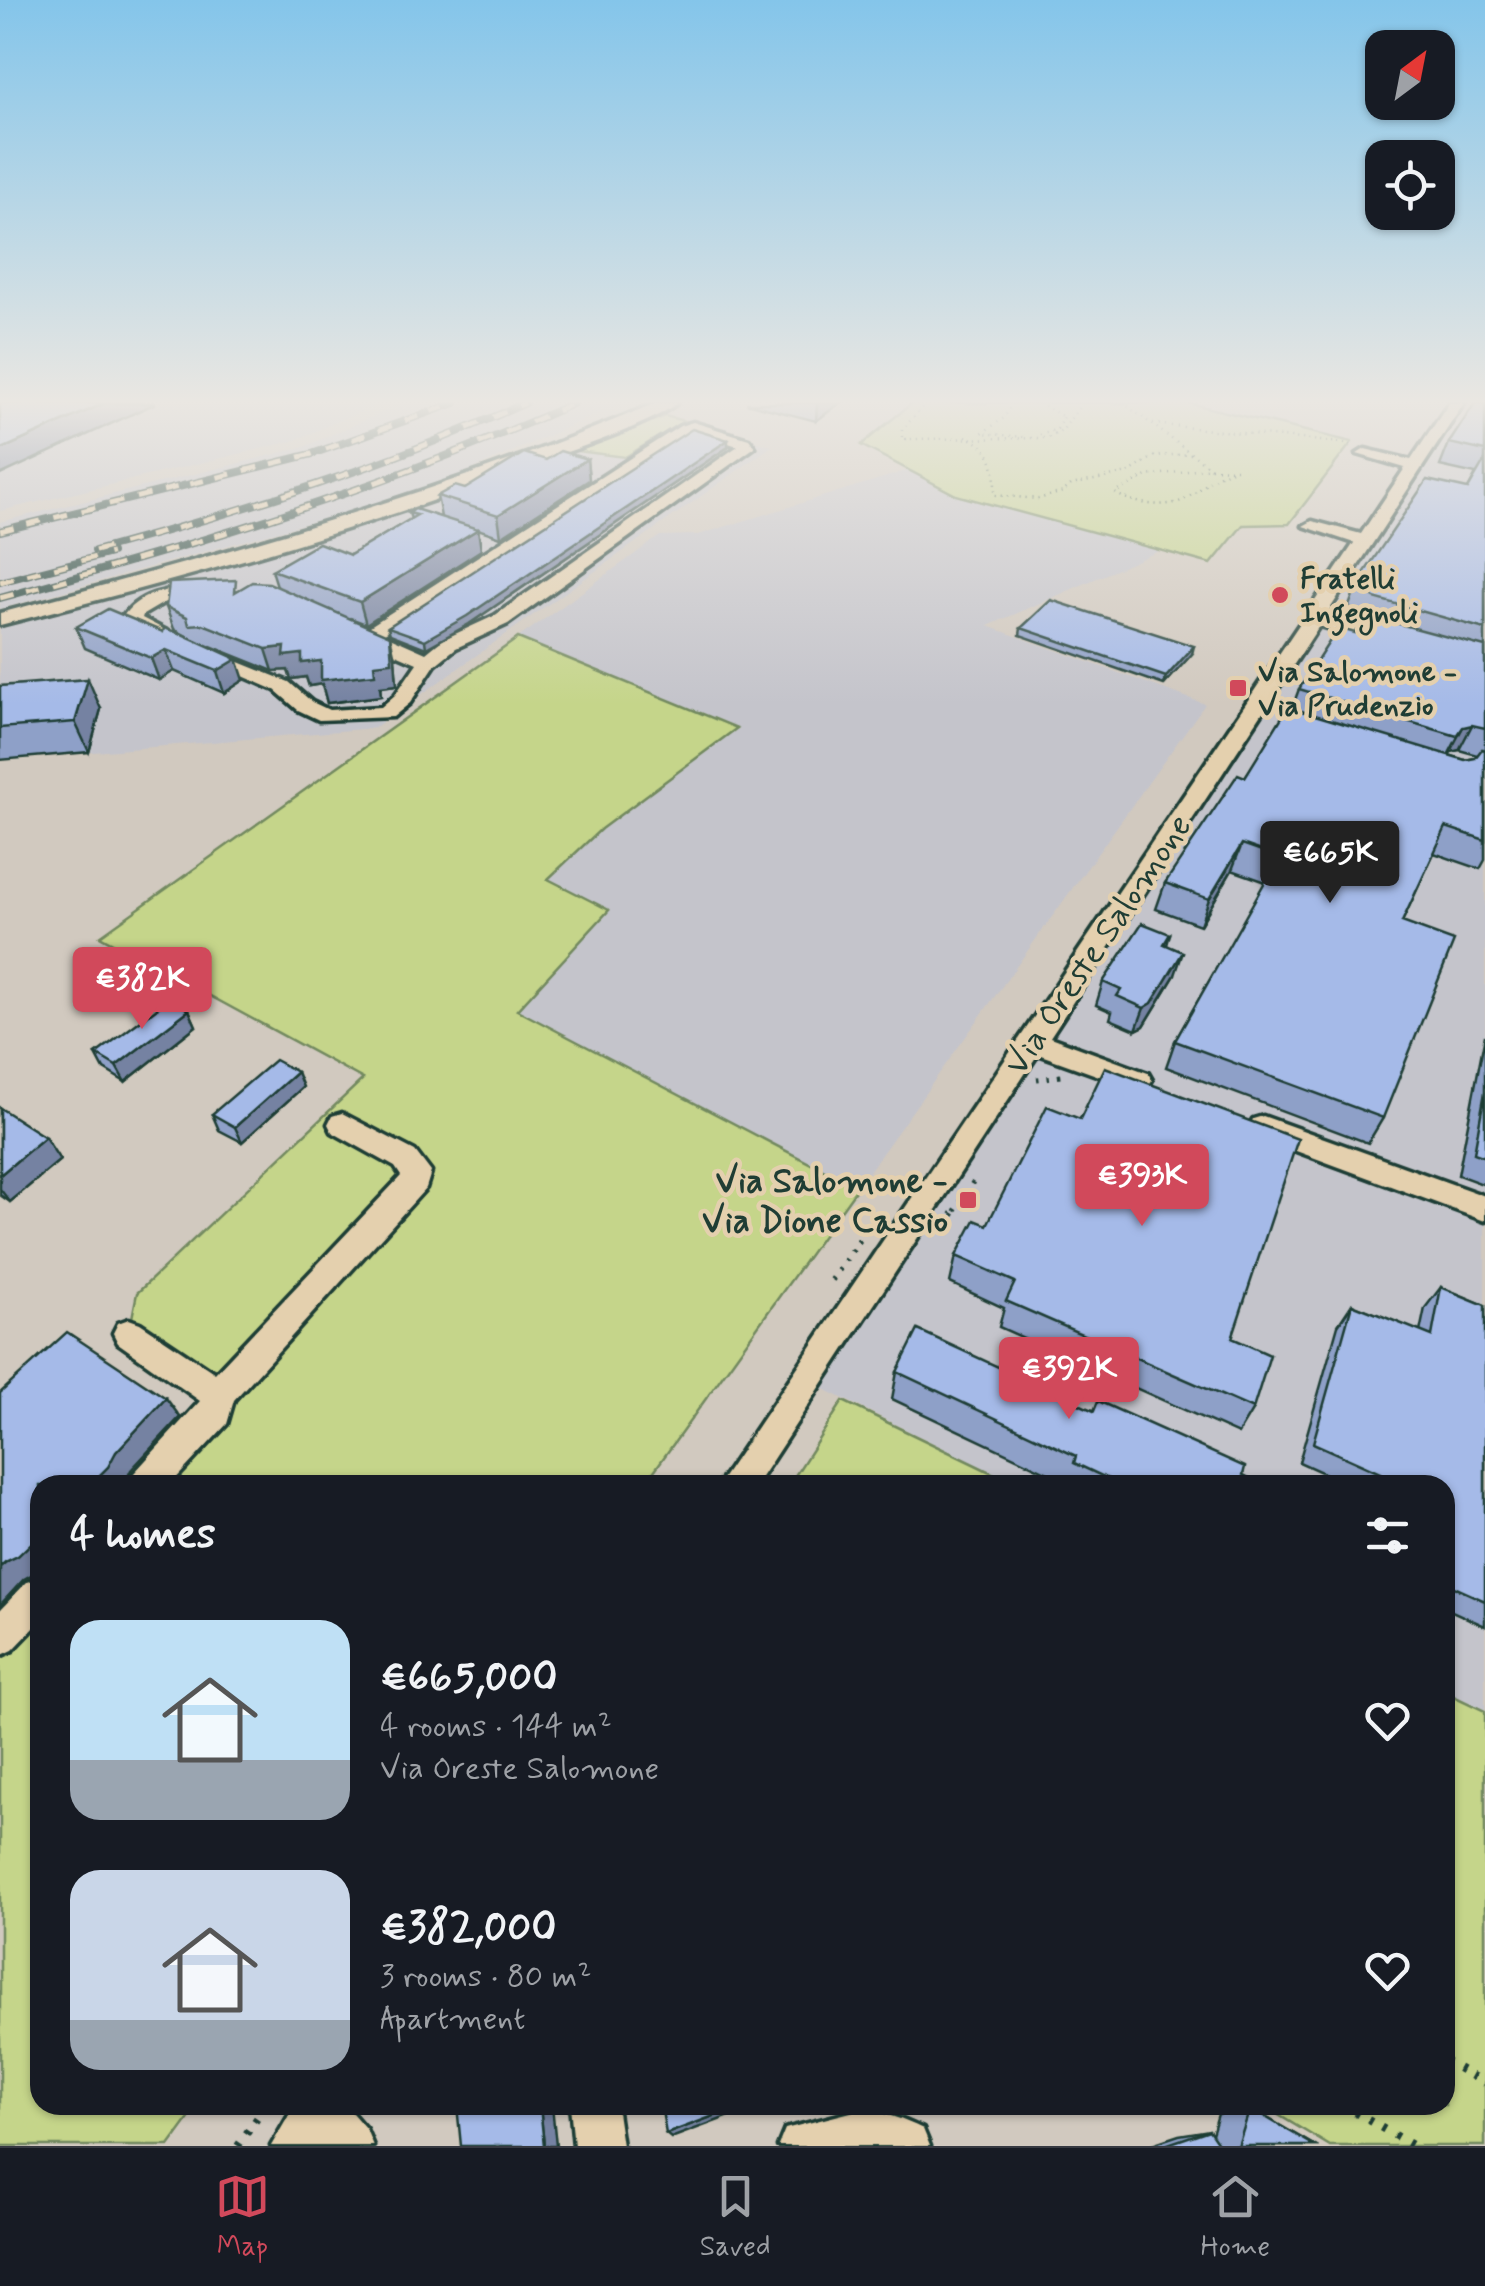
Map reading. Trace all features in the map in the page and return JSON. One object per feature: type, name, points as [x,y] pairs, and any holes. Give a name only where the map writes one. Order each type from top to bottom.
[{"type":"street","points":[[0,619],[300,538],[414,514],[439,503]]},
{"type":"street","points":[[368,634],[571,503]]},
{"type":"street","points":[[228,590],[161,598],[139,606],[130,620],[282,686],[305,706],[326,716],[386,713],[403,699],[428,661],[449,644],[501,620],[666,503]]},
{"type":"street","name":"Via Oreste Salomone","points":[[743,1475],[1032,1041],[1262,716],[1314,618],[1390,503]]},
{"type":"street","points":[[1312,526],[1366,540]]},
{"type":"street","points":[[477,535],[507,544]]},
{"type":"street","points":[[1314,618],[1417,648]]},
{"type":"street","points":[[346,626],[428,661]]},
{"type":"street","points":[[1032,1041],[1159,1088]]},
{"type":"street","points":[[1232,1115],[1485,1208]]},
{"type":"street","points":[[156,1475],[215,1413],[218,1394],[416,1180],[416,1172],[405,1159],[342,1124]]},
{"type":"street","points":[[130,1333],[218,1394]]},
{"type":"street","points":[[0,1637],[30,1606]]},
{"type":"street","points":[[593,2115],[598,2146]]},
{"type":"street","points":[[311,2121],[349,2146]]},
{"type":"street","points":[[802,2146],[856,2132],[888,2135],[906,2146]]},
{"type":"path","points":[[952,1215],[974,1182]]},
{"type":"path","points":[[832,1280],[868,1228]]},
{"type":"path","points":[[1455,2066],[1485,2083]]},
{"type":"path","points":[[238,2146],[259,2115]]},
{"type":"path","points":[[1360,2115],[1414,2146]]},
{"type":"shaded area","points":[[0,503],[33,503],[0,511]]},
{"type":"shaded area","points":[[76,503],[375,503],[0,609],[0,522]]},
{"type":"shaded area","points":[[433,503],[691,503],[374,728],[0,760],[0,628]]},
{"type":"shaded area","points":[[801,503],[985,503],[1161,550],[988,626],[1205,704],[857,1188],[516,1009],[609,911],[547,879],[601,829],[736,727],[518,638],[660,536],[698,535]]},
{"type":"shaded area","points":[[1390,503],[1485,503],[1485,1711],[1455,1697],[1455,1475],[997,1475],[806,1380]]},
{"type":"green space","points":[[986,503],[1305,503],[1289,524],[1243,525],[1211,564]]},
{"type":"green space","points":[[518,638],[737,728],[601,829],[548,879],[609,910],[517,1010],[857,1188],[651,1475],[156,1475],[215,1413],[129,1333],[137,1293],[363,1079],[100,936]]},
{"type":"green space","points":[[843,1401],[996,1475],[795,1475]]},
{"type":"green space","points":[[30,1606],[30,2115],[192,2115],[169,2146],[0,2146],[0,1637]]},
{"type":"green space","points":[[1455,1697],[1485,1711],[1485,2146],[1330,2146],[1279,2115],[1455,2115]]},
{"type":"building","points":[[460,503],[517,503],[498,515]]},
{"type":"building","points":[[578,503],[634,503],[425,640],[388,627]]},
{"type":"building","points":[[1411,503],[1485,503],[1485,629],[1374,598],[1358,582]]},
{"type":"building","points":[[415,509],[478,529],[360,602],[272,570],[319,543],[350,555],[417,515],[409,513]]},
{"type":"building","points":[[236,580],[235,592],[252,582],[269,583],[390,636],[392,662],[374,664],[375,674],[321,680],[321,661],[302,663],[302,654],[284,656],[285,647],[266,649],[203,624],[189,625],[187,617],[166,607],[169,583]]},
{"type":"building","points":[[1051,600],[1194,646],[1166,677],[1021,628]]},
{"type":"building","points":[[108,609],[163,632],[164,628],[182,634],[237,659],[217,671],[166,650],[151,658],[76,627]]},
{"type":"building","points":[[1366,615],[1485,647],[1485,728],[1463,727],[1457,736],[1299,689],[1338,628],[1355,633]]},
{"type":"building","points":[[88,679],[75,722],[0,728],[0,686]]},
{"type":"building","points":[[1288,707],[1465,760],[1485,750],[1485,840],[1446,827],[1402,922],[1454,941],[1383,1118],[1175,1041],[1279,857],[1242,844],[1209,899],[1165,883],[1238,774],[1245,777]]},
{"type":"building","points":[[1142,923],[1170,934],[1164,944],[1183,952],[1152,1003],[1144,1008],[1117,996],[1121,990],[1103,982]]},
{"type":"building","points":[[169,999],[189,1010],[116,1066],[96,1054]]},
{"type":"building","points":[[275,1060],[297,1072],[235,1127],[212,1114]]},
{"type":"building","points":[[1105,1067],[1298,1139],[1232,1338],[1270,1355],[1253,1409],[1006,1301],[1015,1282],[956,1256],[975,1220],[987,1225],[1047,1106],[1080,1119]]},
{"type":"building","points":[[1485,1092],[1485,1157],[1474,1153]]},
{"type":"building","points":[[0,1108],[45,1137],[0,1175]]},
{"type":"building","points":[[1441,1287],[1485,1305],[1485,1601],[1455,1588],[1455,1475],[1385,1475],[1313,1443],[1352,1304],[1432,1336]]},
{"type":"building","points":[[918,1330],[1094,1411],[1098,1401],[1245,1467],[1243,1475],[1100,1475],[1074,1463],[1076,1456],[897,1372]]},
{"type":"building","points":[[67,1332],[166,1398],[100,1475],[30,1475],[30,1545],[0,1567],[0,1393]]},
{"type":"building","points":[[458,2115],[541,2115],[544,2146],[461,2146]]},
{"type":"building","points":[[663,2115],[716,2115],[666,2134]]},
{"type":"building","points":[[1248,2115],[1262,2115],[1315,2146],[1238,2146]]},
{"type":"building","points":[[1209,2130],[1220,2146],[1162,2146]]},
{"type":"railway","points":[[0,531],[113,503]]},
{"type":"railway","points":[[95,551],[259,503]]},
{"type":"railway","points":[[0,598],[316,503]]},
{"type":"railway","points":[[0,582],[111,553]]},
{"type":"place","name":"Fratelli Ingegnoli","points":[[1280,595]]},
{"type":"place","name":"Via Salomone - Via Prudenzio","points":[[1238,688]]},
{"type":"place","name":"Via Salomone - Via Dione Cassio","points":[[968,1200]]}]
